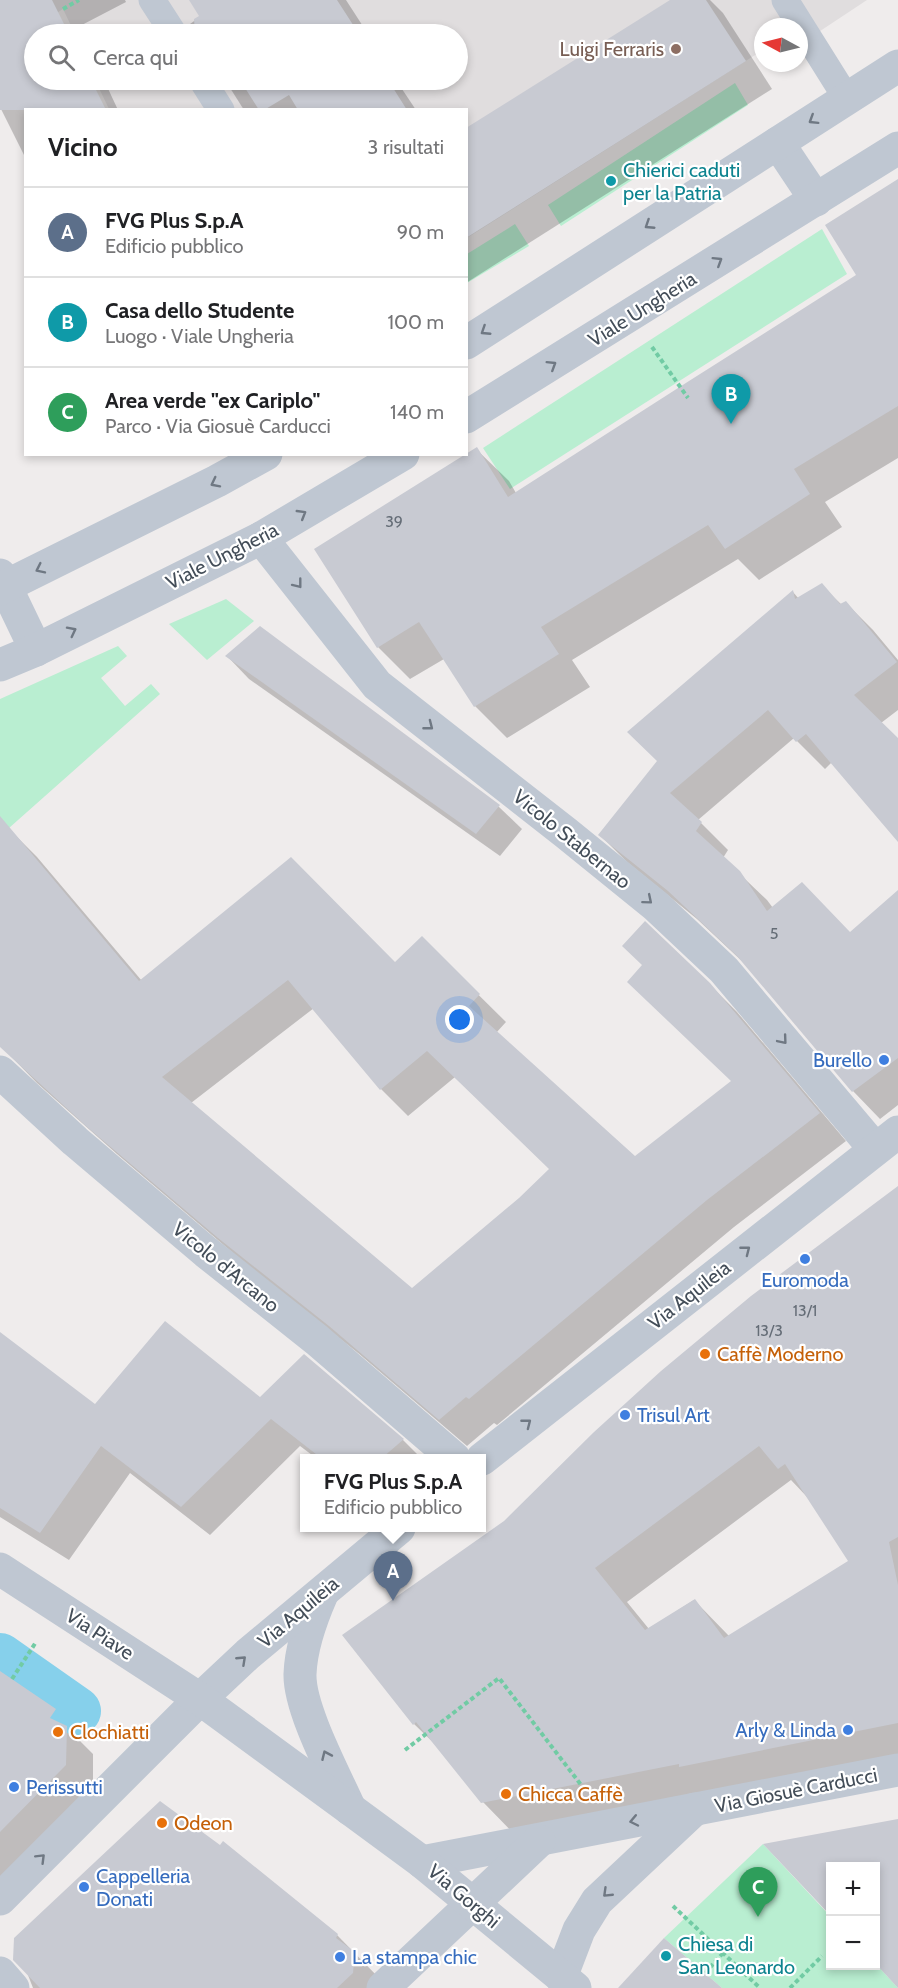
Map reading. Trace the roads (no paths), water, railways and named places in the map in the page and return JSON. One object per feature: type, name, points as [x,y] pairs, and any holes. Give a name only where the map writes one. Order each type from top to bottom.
[{"type":"street","points":[[468,342],[898,66]]},
{"type":"street","points":[[777,143],[816,200]]},
{"type":"street","name":"Viale Ungheria","points":[[468,416],[898,148]]},
{"type":"street","points":[[36,650],[2,583],[217,482],[262,456]]},
{"type":"street","name":"Viale Ungheria","points":[[0,665],[36,650],[261,538],[400,456]]},
{"type":"street","name":"Vicolo Stabernao","points":[[261,538],[377,685],[656,906],[724,970],[886,1140]]},
{"type":"street","name":"Vicolo d'Arcano","points":[[0,1071],[75,1141],[207,1252],[317,1340],[449,1454]]},
{"type":"street","name":"Via Aquileia","points":[[486,1456],[886,1140]]},
{"type":"street","name":"Via Aquileia","points":[[0,1899],[248,1654],[393,1532]]},
{"type":"street","name":"Via Piave","points":[[0,1569],[200,1699]]},
{"type":"street","name":"Via Gorghi","points":[[322,1592],[308,1628],[300,1676],[313,1725],[350,1809]]},
{"type":"street","name":"Via Gorghi","points":[[200,1699],[422,1862],[568,1982]]},
{"type":"street","name":"Via Giosuè Carducci","points":[[422,1862],[898,1770]]},
{"type":"street","name":"Via Giosuè Carducci","points":[[568,1982],[579,1930],[597,1901],[695,1809]]},
{"type":"street","points":[[384,1988],[471,1903],[539,1841]]},
{"type":"street","points":[[0,1973],[14,1988]]},
{"type":"lane","points":[[152,0],[168,24]]},
{"type":"lane","points":[[784,0],[847,99]]},
{"type":"lane","points":[[208,90],[220,108]]},
{"type":"waterway","points":[[0,1657],[77,1711]]},
{"type":"place","name":"Luigi Ferraris","points":[[676,49]]},
{"type":"place","name":"Chierici caduti per la Patria","points":[[611,181]]},
{"type":"place","name":"Casa dello Studente","points":[[731,424]]},
{"type":"place","name":"Burello","points":[[884,1060]]},
{"type":"place","name":"Euromoda","points":[[805,1259]]},
{"type":"place","name":"Caffè Moderno","points":[[705,1354]]},
{"type":"place","name":"Trisul Art","points":[[625,1415]]},
{"type":"place","name":"FVG Plus S.p.A","points":[[393,1601]]},
{"type":"place","name":"Arly & Linda","points":[[848,1730]]},
{"type":"place","name":"Clochiatti","points":[[58,1732]]},
{"type":"place","name":"Perissutti","points":[[14,1787]]},
{"type":"place","name":"Chicca Caffè","points":[[506,1794]]},
{"type":"place","name":"Odeon","points":[[162,1823]]},
{"type":"place","name":"Cappelleria Donati","points":[[84,1887]]},
{"type":"place","name":"Area verde \"ex Cariplo\"","points":[[758,1917]]},
{"type":"place","name":"Chiesa di San Leonardo","points":[[666,1956]]},
{"type":"place","name":"La stampa chic","points":[[340,1957]]}]
